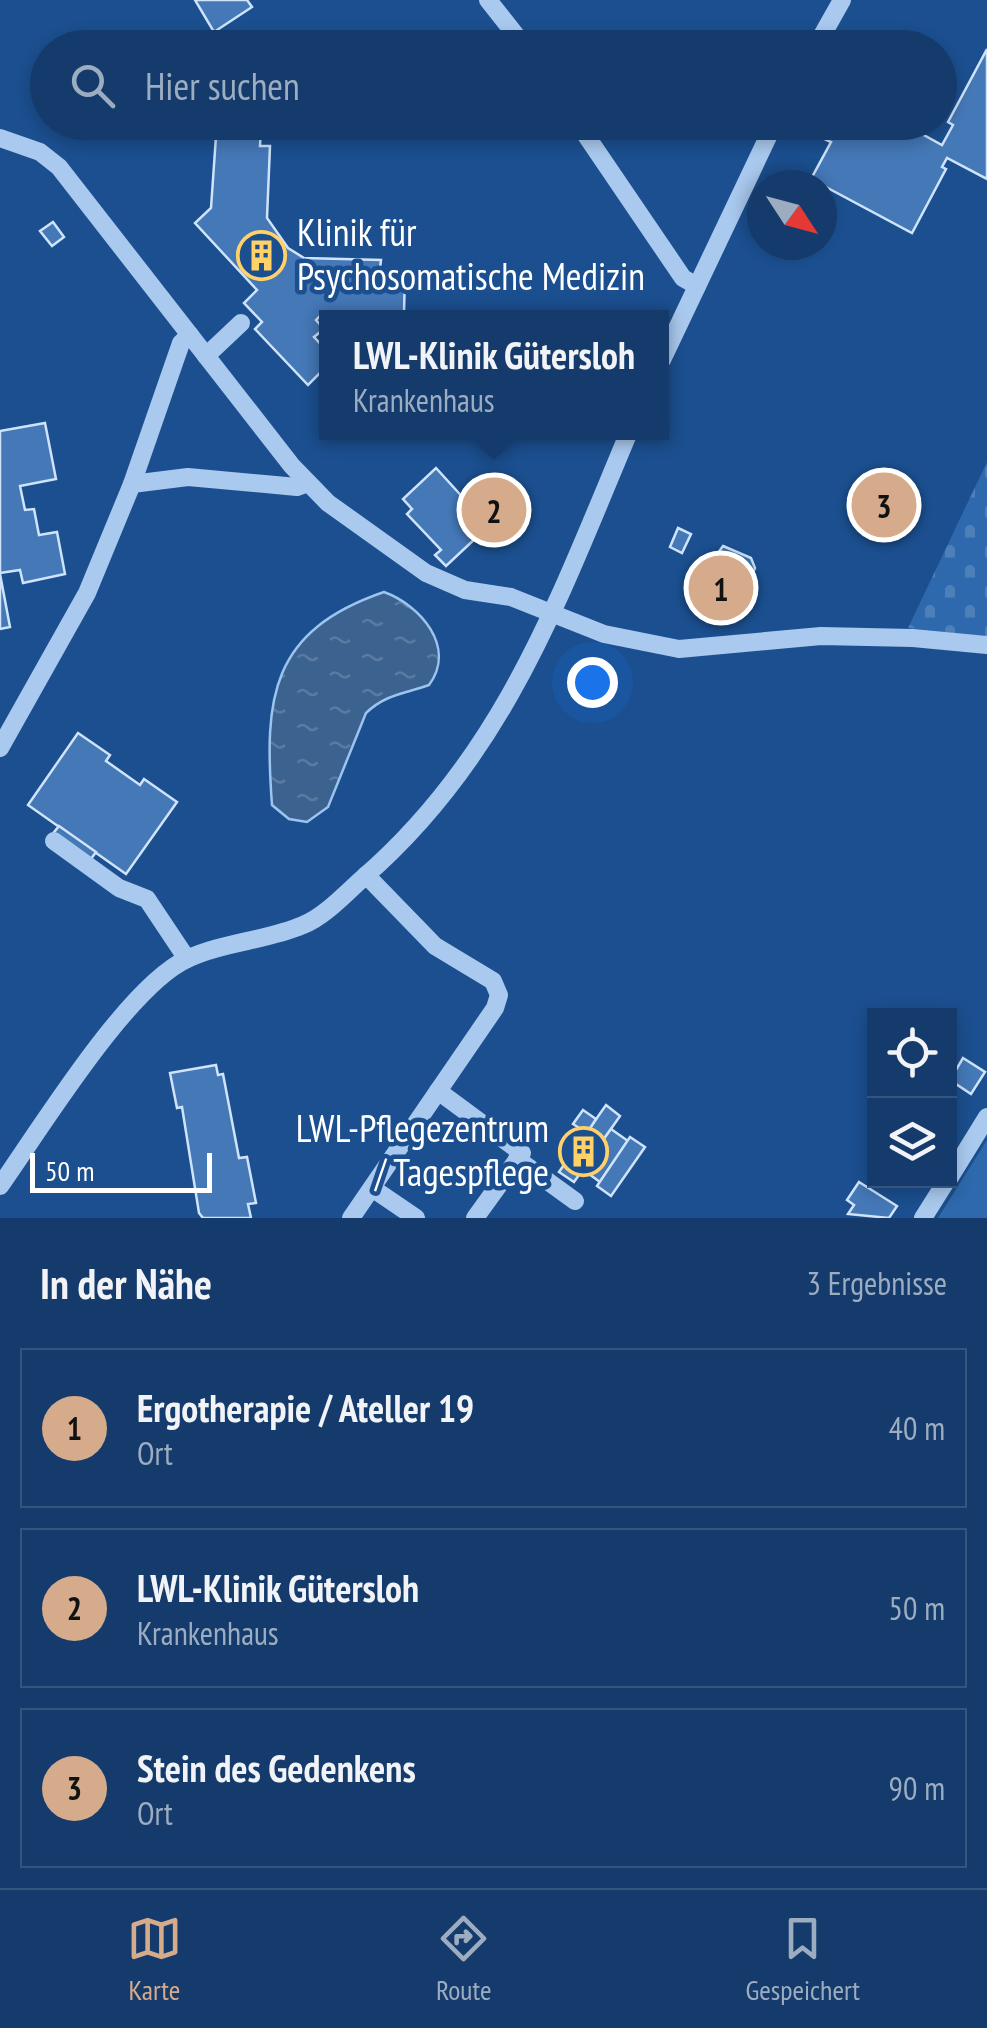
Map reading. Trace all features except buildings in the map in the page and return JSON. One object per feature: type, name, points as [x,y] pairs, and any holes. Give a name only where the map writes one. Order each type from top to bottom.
[{"type":"street","points":[[488,0],[512,30]]},
{"type":"street","points":[[825,30],[842,0]]},
{"type":"street","points":[[0,138],[40,152],[59,166],[308,483],[349,520],[426,573],[465,590],[511,597],[604,634],[679,648],[821,636],[914,638],[987,645]]},
{"type":"street","points":[[588,140],[682,278],[697,286]]},
{"type":"street","points":[[669,345],[766,140]]},
{"type":"street","points":[[206,356],[241,322]]},
{"type":"street","points":[[0,748],[86,593],[132,484],[180,343],[190,335]]},
{"type":"street","points":[[0,1186],[142,990],[187,959],[307,924],[366,875],[488,738],[551,616],[627,440]]},
{"type":"street","points":[[132,484],[188,477],[297,488],[308,483]]},
{"type":"street","points":[[54,841],[119,888],[147,899],[187,959]]},
{"type":"street","points":[[351,1218],[495,1008],[499,994],[493,982],[435,946],[366,875]]},
{"type":"street","points":[[438,1091],[522,1153],[475,1218]]},
{"type":"street","points":[[957,1165],[987,1117]]},
{"type":"street","points":[[517,1159],[575,1200]]},
{"type":"street","points":[[372,1188],[416,1218]]},
{"type":"street","points":[[923,1218],[942,1188]]},
{"type":"green space","points":[[987,462],[987,637],[908,628]]},
{"type":"green space","points":[[987,1140],[987,1218],[938,1218]]},
{"type":"water","points":[[384,592],[410,607],[430,629],[437,642],[437,671],[429,685],[388,698],[366,713],[328,807],[307,822],[289,819],[272,805],[270,767],[270,732],[282,673],[296,648],[317,627],[346,608]]},
{"type":"place","name":"Klinik für Psychosomatische Medizin","points":[[262,255]]},
{"type":"place","name":"Stein des Gedenkens","points":[[884,505]]},
{"type":"place","name":"LWL-Klinik Gütersloh","points":[[494,510]]},
{"type":"place","name":"Ergotherapie / Ateller 19","points":[[721,588]]},
{"type":"place","name":"LWL-Pflegezentrum / Tagespflege","points":[[584,1151]]}]
